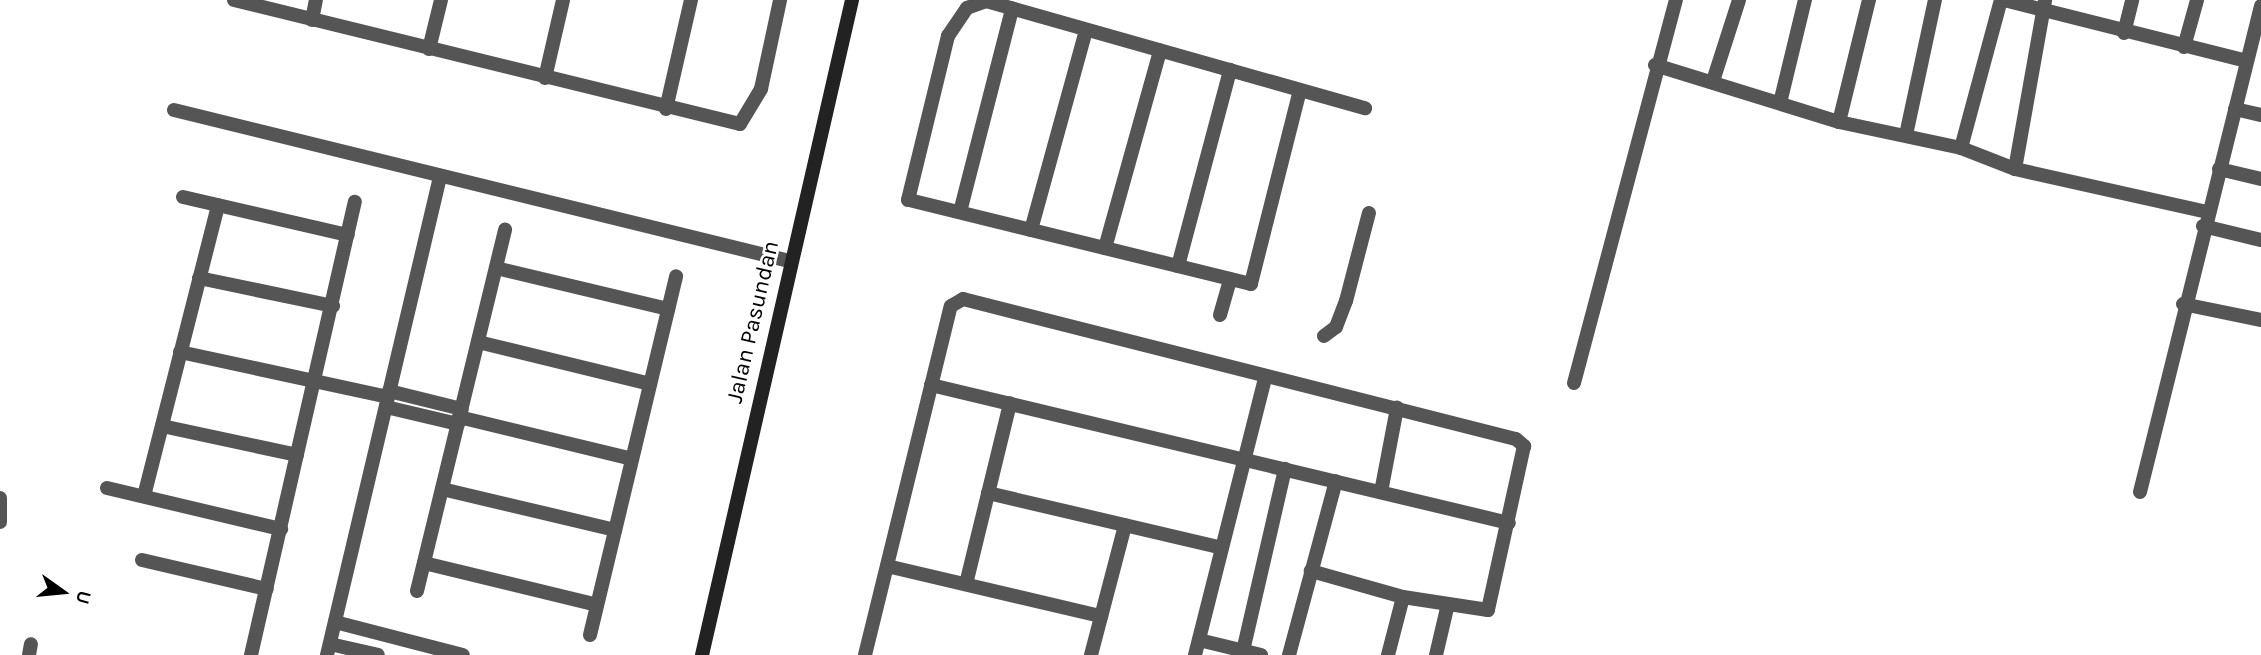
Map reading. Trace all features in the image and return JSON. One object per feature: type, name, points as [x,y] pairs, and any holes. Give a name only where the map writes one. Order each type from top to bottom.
[{"type":"street","points":[[234,0],[666,109],[740,124],[761,89],[780,0]]},
{"type":"street","points":[[312,19],[316,0]]},
{"type":"street","points":[[429,49],[441,0]]},
{"type":"street","points":[[545,78],[563,0]]},
{"type":"street","points":[[666,109],[691,0]]},
{"type":"street","name":"Jalan Pasundan","points":[[702,655],[789,261],[852,0]]},
{"type":"street","points":[[1574,383],[1655,65],[1676,0]]},
{"type":"street","points":[[1713,81],[1739,0]]},
{"type":"street","points":[[1780,103],[1805,0]]},
{"type":"street","points":[[1839,122],[1869,0]]},
{"type":"street","points":[[1906,135],[1935,0]]},
{"type":"street","points":[[1961,148],[2002,0],[2044,5],[2124,33],[2246,61]]},
{"type":"street","points":[[2124,33],[2132,0]]},
{"type":"street","points":[[2184,47],[2197,0]]},
{"type":"street","points":[[1300,90],[1251,284],[908,200],[909,185],[948,36],[967,8],[986,1],[1365,108]]},
{"type":"street","points":[[2015,169],[2044,5]]},
{"type":"street","points":[[2140,492],[2183,304],[2261,6]]},
{"type":"street","points":[[960,212],[1012,9]]},
{"type":"street","points":[[1031,230],[1086,30]]},
{"type":"street","points":[[1105,248],[1160,51]]},
{"type":"street","points":[[1655,65],[1839,122],[1961,148],[2015,169],[2205,219],[2261,240]]},
{"type":"street","points":[[1178,266],[1230,70]]},
{"type":"street","points":[[2235,108],[2261,115]]},
{"type":"street","points":[[174,110],[440,178],[789,261]]},
{"type":"street","points":[[2219,169],[2261,179]]},
{"type":"street","points":[[378,655],[329,649],[440,178]]},
{"type":"street","points":[[183,197],[348,235]]},
{"type":"street","points":[[251,655],[355,202]]},
{"type":"street","points":[[144,496],[218,205]]},
{"type":"street","points":[[1324,336],[1336,327],[1346,301],[1369,213]]},
{"type":"street","points":[[417,591],[505,230]]},
{"type":"street","points":[[496,268],[668,309]]},
{"type":"street","points":[[590,635],[676,276]]},
{"type":"street","points":[[199,278],[333,306]]},
{"type":"street","points":[[1220,315],[1230,279]]},
{"type":"street","points":[[865,655],[951,306],[962,299],[1265,379],[1397,408],[1521,441],[1526,459],[1488,610],[1402,597],[1311,571]]},
{"type":"street","points":[[2183,304],[2261,320]]},
{"type":"street","points":[[478,342],[650,384]]},
{"type":"street","points":[[180,352],[388,398],[632,459]]},
{"type":"street","points":[[1195,655],[1265,379]]},
{"type":"street","points":[[932,385],[1509,523]]},
{"type":"street","points":[[966,584],[1010,403]]},
{"type":"street","points":[[1381,492],[1397,408]]},
{"type":"street","points":[[162,426],[297,455]]},
{"type":"street","points":[[1243,651],[1285,469]]},
{"type":"street","points":[[1289,655],[1336,481]]},
{"type":"street","points":[[107,488],[281,529]]},
{"type":"street","points":[[442,489],[615,530]]},
{"type":"street","points":[[988,493],[1222,548]]},
{"type":"street","points":[[0,498],[0,522]]},
{"type":"street","points":[[1091,655],[1125,525]]},
{"type":"street","points":[[142,560],[267,589]]},
{"type":"street","points":[[424,563],[597,605]]},
{"type":"street","points":[[887,566],[1101,616]]},
{"type":"street","points":[[1388,655],[1402,597]]},
{"type":"street","points":[[1436,655],[1448,604]]},
{"type":"street","points":[[335,622],[463,655]]},
{"type":"street","points":[[1199,640],[1261,655]]}]
